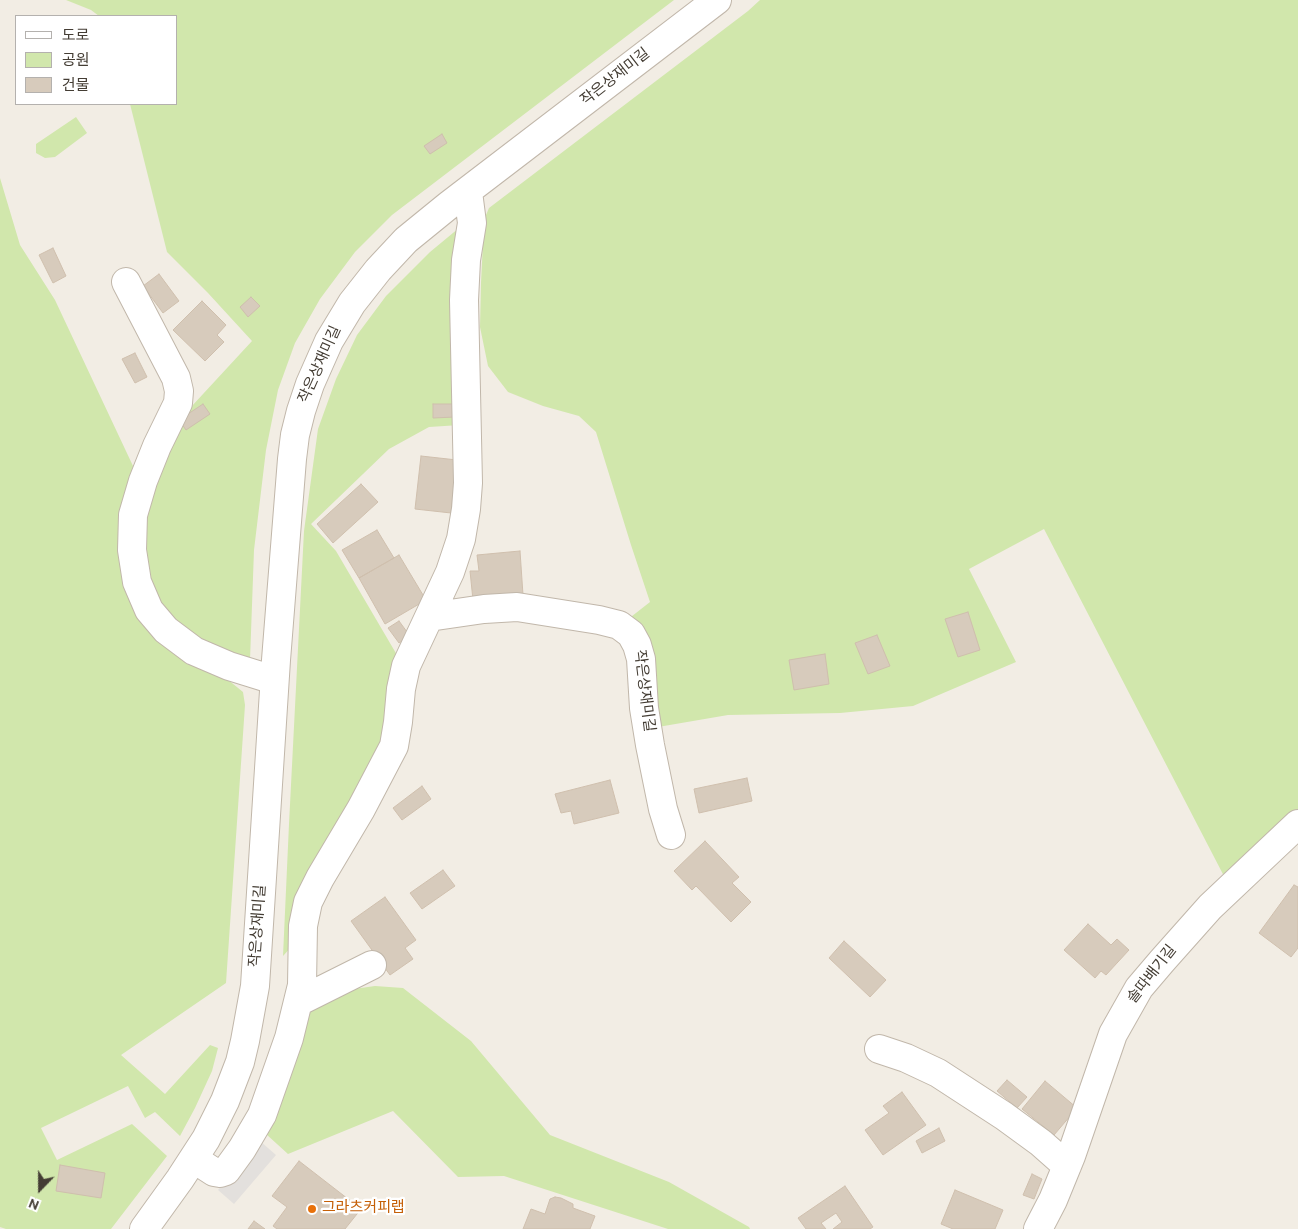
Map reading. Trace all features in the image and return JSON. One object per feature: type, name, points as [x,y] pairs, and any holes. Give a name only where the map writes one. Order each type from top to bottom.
[{"type":"street","name":"작은상재미길","points":[[144,1229],[206,1139],[233,1081],[245,1041],[255,986],[274,680],[292,459],[297,427],[310,384],[329,341],[352,303],[378,270],[406,240],[717,0]]},
{"type":"street","points":[[194,1159],[214,1172],[220,1173],[226,1170],[242,1149],[262,1115],[290,1038],[302,985],[303,926],[308,902],[382,771],[394,746],[401,689],[406,666],[450,572],[460,539],[466,509],[468,483],[464,278],[472,223],[468,192]]},
{"type":"street","points":[[126,282],[176,378],[179,391],[178,403],[157,446],[143,481],[133,516],[132,550],[137,582],[149,610],[166,630],[194,651],[229,666],[274,680]]},
{"type":"street","name":"작은상재미길","points":[[429,618],[517,607],[599,620],[619,625],[631,634],[641,659],[644,708],[651,753],[663,809],[672,835]]},
{"type":"street","name":"솔따배기길","points":[[1038,1229],[1068,1166],[1088,1112],[1113,1034],[1139,988],[1210,907],[1298,824]]},
{"type":"street","points":[[298,1002],[372,966]]},
{"type":"street","points":[[879,1049],[906,1058],[938,1073],[1004,1116],[1041,1143],[1068,1166]]},
{"type":"street","points":[[233,1081],[268,1096]]},
{"type":"green space","points":[[66,0],[674,0],[392,215],[355,252],[320,299],[295,343],[278,390],[266,450],[254,550],[250,660],[188,635],[151,593],[141,511],[179,420],[252,341],[167,252],[130,105],[178,105],[178,15],[98,15],[91,10]]},
{"type":"green space","points":[[760,0],[1298,0],[1298,814],[1226,880],[1044,529],[969,569],[1016,662],[913,706],[840,713],[728,715],[658,727],[627,620],[650,602],[596,432],[579,416],[543,406],[508,392],[488,366],[480,327],[483,242],[486,215],[489,208]]},
{"type":"green space","points":[[76,117],[87,133],[55,157],[45,158],[36,153],[36,144]]},
{"type":"green space","points":[[0,178],[20,245],[55,300],[133,466],[128,585],[243,692],[245,705],[226,983],[121,1055],[165,1094],[210,1045],[218,1048],[212,1071],[195,1108],[180,1136],[155,1112],[145,1118],[128,1086],[41,1128],[57,1160],[132,1124],[167,1156],[111,1229],[6,1229],[0,1227]]},
{"type":"green space","points":[[459,228],[460,425],[429,427],[389,449],[311,524],[336,551],[397,655],[392,729],[293,945],[283,956],[304,531],[318,429],[336,379],[357,335],[386,296],[430,252]]},
{"type":"green space","points":[[375,986],[403,988],[471,1041],[550,1135],[669,1182],[750,1229],[668,1229],[504,1176],[458,1177],[393,1111],[288,1154],[266,1134],[305,1013],[347,990]]},
{"type":"shaded area","points":[[260,1141],[276,1155],[234,1204],[218,1190]]},
{"type":"building","points":[[442,134],[447,143],[430,154],[424,146]]},
{"type":"building","points":[[53,248],[66,276],[53,283],[39,255]]},
{"type":"building","points":[[159,274],[179,301],[163,313],[143,286]]},
{"type":"building","points":[[251,297],[260,306],[248,317],[240,307]]},
{"type":"building","points":[[202,301],[226,325],[217,335],[224,342],[205,361],[173,330]]},
{"type":"building","points":[[135,353],[147,377],[135,383],[122,359]]},
{"type":"building","points":[[203,404],[210,414],[186,430],[179,420]]},
{"type":"building","points":[[433,404],[455,404],[455,417],[433,418]]},
{"type":"building","points":[[421,456],[457,460],[451,513],[415,509]]},
{"type":"building","points":[[361,484],[378,502],[333,543],[317,524]]},
{"type":"building","points":[[377,530],[394,558],[359,578],[342,550]]},
{"type":"building","points":[[520,551],[523,595],[473,600],[470,571],[479,571],[477,555]]},
{"type":"building","points":[[399,555],[426,600],[385,624],[359,578]]},
{"type":"building","points":[[968,612],[980,650],[958,657],[945,619]]},
{"type":"building","points":[[399,621],[410,636],[399,643],[388,628]]},
{"type":"building","points":[[877,635],[890,666],[868,674],[855,643]]},
{"type":"building","points":[[825,654],[829,684],[794,690],[789,660]]},
{"type":"building","points":[[747,778],[752,801],[699,813],[694,789]]},
{"type":"building","points":[[610,780],[619,813],[574,824],[571,811],[561,813],[555,794]]},
{"type":"building","points":[[422,786],[431,799],[402,820],[393,808]]},
{"type":"building","points":[[705,841],[739,877],[732,883],[751,902],[731,922],[696,886],[692,890],[674,871]]},
{"type":"building","points":[[443,870],[455,886],[422,909],[410,893]]},
{"type":"building","points":[[1294,885],[1298,887],[1298,948],[1291,957],[1259,933]]},
{"type":"building","points":[[385,897],[416,940],[405,948],[413,959],[390,975],[351,921]]},
{"type":"building","points":[[1088,924],[1111,945],[1117,939],[1129,950],[1106,975],[1101,971],[1095,978],[1064,950]]},
{"type":"building","points":[[844,941],[886,980],[870,997],[829,958]]},
{"type":"building","points":[[1007,1080],[1027,1097],[1017,1108],[997,1091]]},
{"type":"building","points":[[1045,1081],[1077,1108],[1054,1135],[1022,1109]]},
{"type":"building","points":[[902,1092],[926,1125],[883,1155],[865,1130],[889,1113],[883,1106]]},
{"type":"building","points":[[939,1128],[945,1141],[922,1153],[916,1141]]},
{"type":"building","points":[[299,1161],[361,1209],[345,1229],[277,1229],[273,1226],[287,1207],[272,1196]]},
{"type":"building","points":[[60,1165],[105,1173],[101,1198],[56,1191]]},
{"type":"building","points":[[1032,1174],[1042,1179],[1034,1199],[1023,1195]]},
{"type":"building","points":[[845,1186],[873,1227],[870,1229],[833,1229],[842,1222],[836,1213],[821,1223],[826,1229],[806,1229],[798,1218]]},
{"type":"building","points":[[955,1190],[1003,1210],[995,1229],[953,1229],[941,1224]]},
{"type":"building","points":[[555,1197],[573,1204],[573,1208],[595,1216],[590,1229],[523,1229],[531,1209],[545,1214],[550,1199]]},
{"type":"building","points":[[254,1221],[265,1229],[248,1229]]},
{"type":"place","name":"그라츠커피랩","points":[[312,1209]]}]
